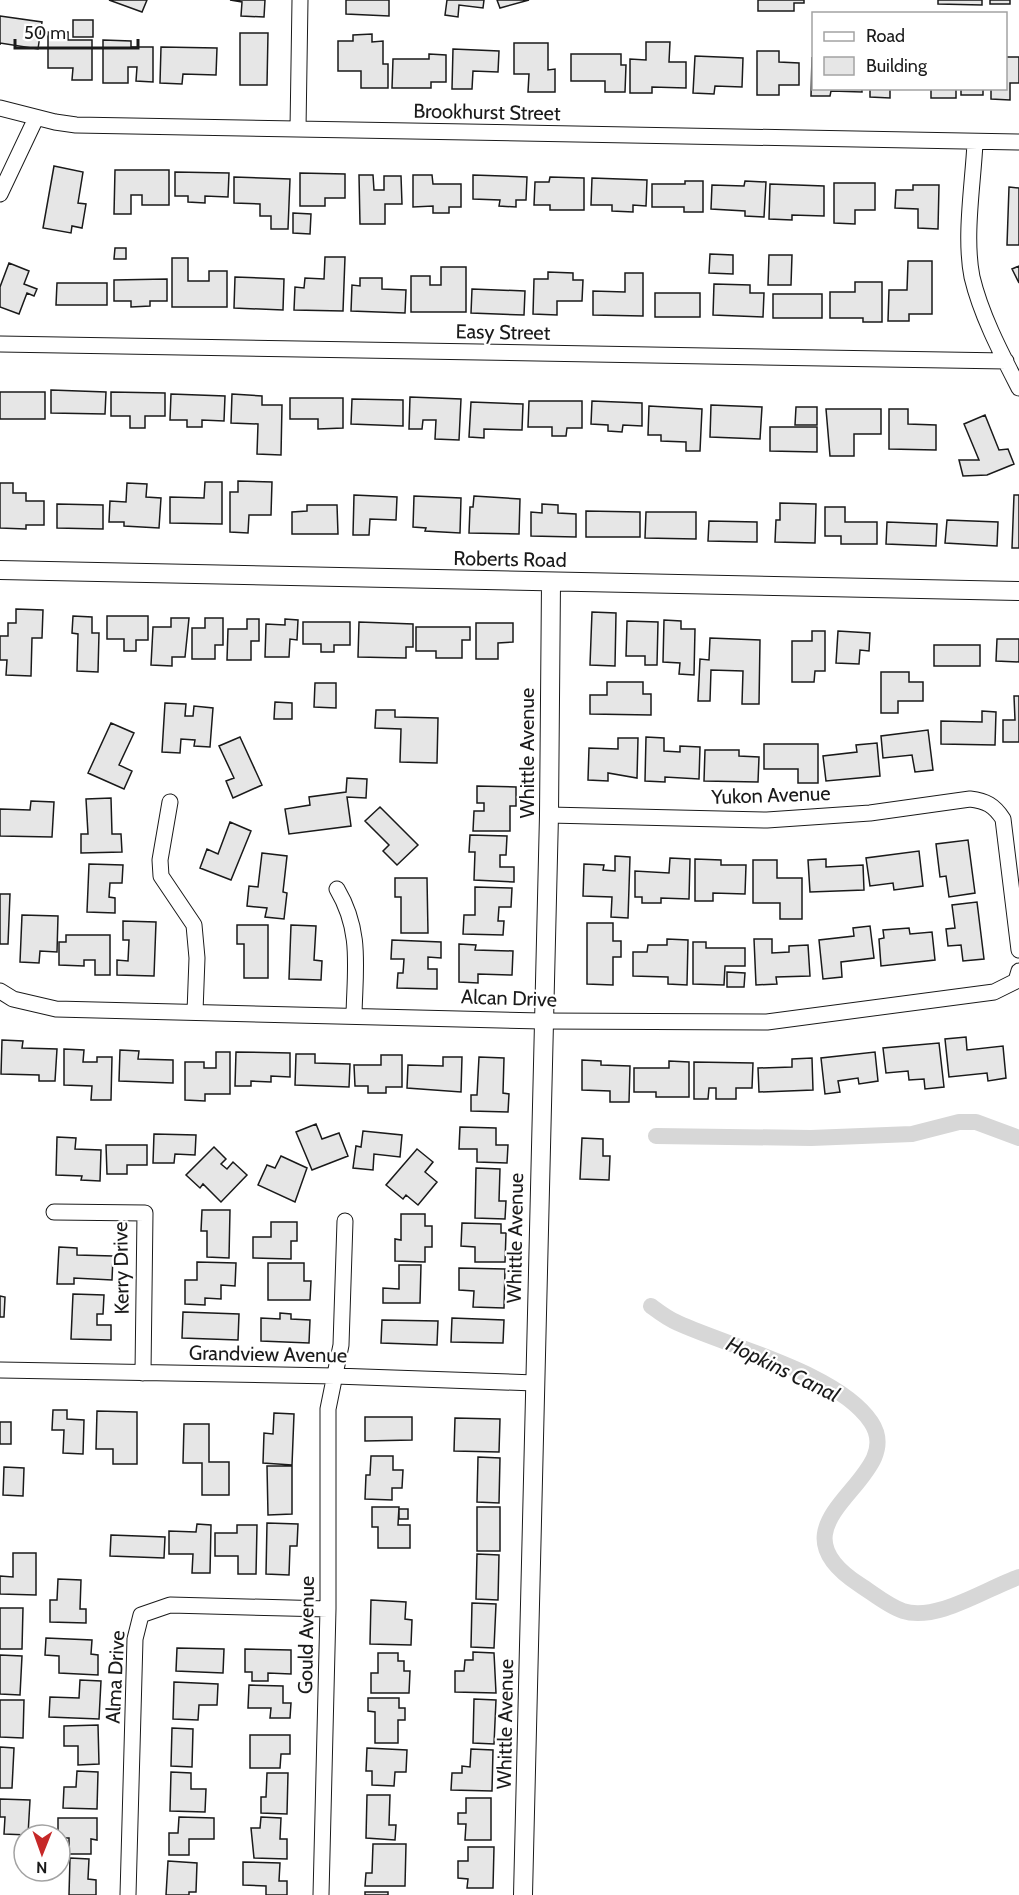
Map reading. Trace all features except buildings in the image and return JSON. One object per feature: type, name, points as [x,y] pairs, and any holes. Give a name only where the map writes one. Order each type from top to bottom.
[{"type":"street","points":[[298,129],[300,0]]},
{"type":"street","name":"Brookhurst Street","points":[[0,108],[36,118],[76,125],[1019,142]]},
{"type":"street","points":[[0,194],[36,118]]},
{"type":"street","points":[[975,142],[969,246],[972,276],[1006,362],[1019,388]]},
{"type":"street","name":"Easy Street","points":[[0,344],[1006,362]]},
{"type":"street","name":"Roberts Road","points":[[0,570],[1019,591]]},
{"type":"street","name":"Whittle Avenue","points":[[523,1895],[542,1021],[549,815],[550,583]]},
{"type":"street","name":"Yukon Avenue","points":[[549,815],[767,820],[870,813],[970,799],[992,805],[1003,819],[1019,950]]},
{"type":"street","points":[[170,802],[160,860],[161,876],[194,925],[197,958],[195,1012]]},
{"type":"street","points":[[337,889],[352,920],[356,945],[354,1015]]},
{"type":"street","name":"Alcan Drive","points":[[0,991],[23,1002],[56,1009],[542,1021],[767,1022],[994,992],[1018,976]]},
{"type":"street","name":"Kerry Drive","points":[[54,1212],[145,1213],[142,1373]]},
{"type":"street","name":"Gould Avenue","points":[[321,1895],[328,1609],[328,1409],[340,1345],[345,1221]]},
{"type":"street","name":"Grandview Avenue","points":[[0,1370],[335,1376],[535,1383]]},
{"type":"street","name":"Alma Drive","points":[[128,1895],[135,1639],[141,1615],[170,1605],[328,1609]]},
{"type":"waterway","name":"Hopkins Canal","points":[[656,1136],[811,1138],[912,1134],[959,1122],[976,1122],[1019,1138]]},
{"type":"waterway","name":"Hopkins Canal","points":[[651,1306],[678,1323],[809,1375],[834,1389],[855,1405],[871,1422],[878,1443],[872,1463],[829,1520],[825,1540],[833,1562],[860,1585],[892,1606],[916,1613],[946,1608],[1019,1577]]}]
